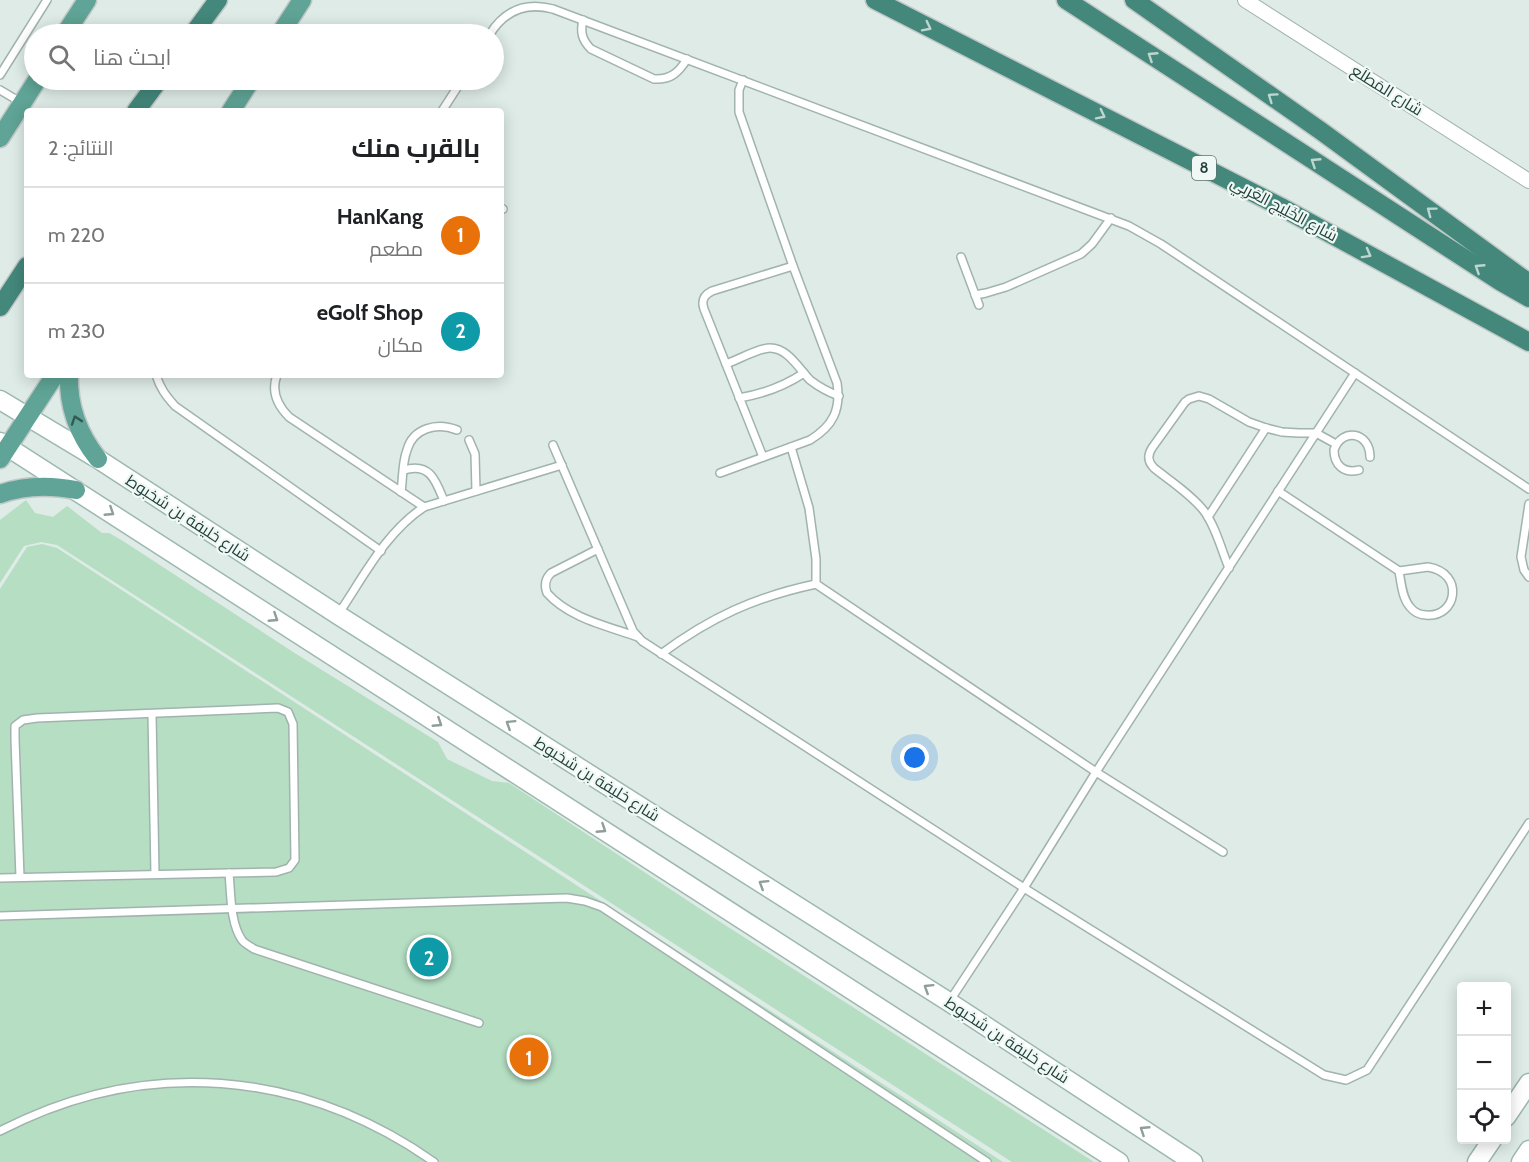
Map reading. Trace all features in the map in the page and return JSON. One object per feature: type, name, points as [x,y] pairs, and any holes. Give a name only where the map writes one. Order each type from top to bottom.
[{"type":"highway","points":[[200,24],[218,0]]},
{"type":"highway","name":"شارع الخَلِيج العَربِي","points":[[875,0],[1281,207],[1529,342]]},
{"type":"highway","points":[[1066,0],[1529,298]]},
{"type":"highway","points":[[1134,0],[1321,131],[1529,283]]},
{"type":"highway","points":[[138,108],[152,90]]},
{"type":"highway","points":[[0,307],[24,271]]},
{"type":"main road","points":[[71,24],[87,0]]},
{"type":"main road","points":[[286,24],[302,0]]},
{"type":"main road","points":[[1,133],[30,90]]},
{"type":"main road","points":[[233,108],[245,90]]},
{"type":"main road","points":[[53,378],[3,449],[76,490],[1119,1162]]},
{"type":"main road","points":[[69,378],[69,396],[75,419],[84,440],[98,459]]},
{"type":"main road","name":"شارع خليفة بن شخبوط","points":[[0,400],[98,459],[338,615],[949,1002],[1192,1162]]},
{"type":"main road","points":[[0,494],[32,487],[76,490]]},
{"type":"main road","points":[[1511,1110],[1529,1083]]},
{"type":"main road","points":[[1478,1162],[1489,1144]]},
{"type":"main road","points":[[1521,1162],[1529,1150]]},
{"type":"street","name":"شارع المَطلَع","points":[[1245,0],[1529,181]]},
{"type":"lane","points":[[32,24],[47,0]]},
{"type":"lane","points":[[498,24],[504,17],[515,11],[527,7],[547,7],[1129,226],[1161,244],[1529,489]]},
{"type":"lane","points":[[583,20],[582,36],[591,49],[654,79],[669,78],[676,74],[687,59]]},
{"type":"lane","points":[[0,75],[24,37]]},
{"type":"lane","points":[[720,473],[810,440],[821,433],[830,423],[839,396],[837,383],[739,112],[739,90],[743,80]]},
{"type":"lane","points":[[0,90],[22,103]]},
{"type":"lane","points":[[444,108],[456,90]]},
{"type":"lane","points":[[975,295],[1006,287],[1081,254],[1092,244],[1111,218]]},
{"type":"lane","points":[[961,257],[979,305]]},
{"type":"lane","points":[[763,457],[704,309],[703,300],[712,291],[793,266]]},
{"type":"lane","points":[[726,364],[770,348],[783,352],[820,387],[839,396]]},
{"type":"lane","points":[[949,1002],[1355,373]]},
{"type":"lane","points":[[739,398],[779,387],[804,374]]},
{"type":"lane","points":[[157,378],[166,397],[175,406],[381,551]]},
{"type":"lane","points":[[277,378],[275,390],[277,400],[289,417],[424,507]]},
{"type":"lane","points":[[1229,568],[1208,517],[1195,501],[1150,464],[1148,459],[1152,448],[1185,402],[1194,397],[1205,397],[1249,422],[1266,428],[1299,434],[1316,433],[1336,444]]},
{"type":"lane","points":[[401,492],[408,445],[418,433],[441,425],[457,430]]},
{"type":"lane","points":[[1208,517],[1266,428]]},
{"type":"lane","points":[[1359,470],[1346,471],[1336,463],[1334,450],[1340,439],[1346,436],[1358,436],[1368,445],[1370,457]]},
{"type":"lane","points":[[469,440],[475,454],[476,491]]},
{"type":"lane","points":[[553,445],[630,624],[638,637],[646,644],[1024,888],[1324,1075],[1346,1080],[1367,1070],[1529,823]]},
{"type":"lane","points":[[791,447],[809,508],[815,550],[816,584]]},
{"type":"lane","points":[[338,615],[400,526],[424,507],[562,465]]},
{"type":"lane","points":[[404,470],[418,468],[430,474],[444,501]]},
{"type":"lane","points":[[1278,491],[1399,571],[1428,567],[1442,571],[1452,583],[1453,591],[1449,605],[1437,614],[1421,615],[1414,611],[1405,600],[1399,571]]},
{"type":"lane","points":[[1529,504],[1521,557],[1524,570],[1529,577]]},
{"type":"lane","points":[[598,549],[550,573],[545,582],[547,593],[585,618],[638,637]]},
{"type":"lane","points":[[661,654],[684,637],[734,609],[788,590],[816,584],[1096,772],[1222,852]]},
{"type":"lane","points":[[0,878],[276,872],[289,868],[295,860],[293,724],[288,712],[278,708],[22,720],[15,726],[20,877]]},
{"type":"lane","points":[[152,714],[155,874]]},
{"type":"lane","points":[[230,873],[232,910],[238,932],[243,942],[254,949],[479,1023]]},
{"type":"lane","points":[[0,916],[567,898],[585,901],[602,908],[987,1162]]},
{"type":"lane","points":[[0,1131],[45,1110],[103,1092],[162,1083],[219,1083],[275,1091],[325,1104],[373,1125],[434,1162]]},
{"type":"green space","points":[[26,500],[35,513],[53,517],[67,506],[102,533],[109,533],[123,541],[293,652],[438,742],[447,759],[492,781],[509,783],[714,918],[1094,1162],[1012,1162],[57,545],[41,542],[24,546],[0,583],[0,520]]},
{"type":"green space","points":[[42,544],[57,548],[1003,1162],[0,1162],[0,589],[27,547]]},
{"type":"place","name":"eGolf Shop","points":[[429,957]]},
{"type":"place","name":"HanKang","points":[[529,1057]]}]
